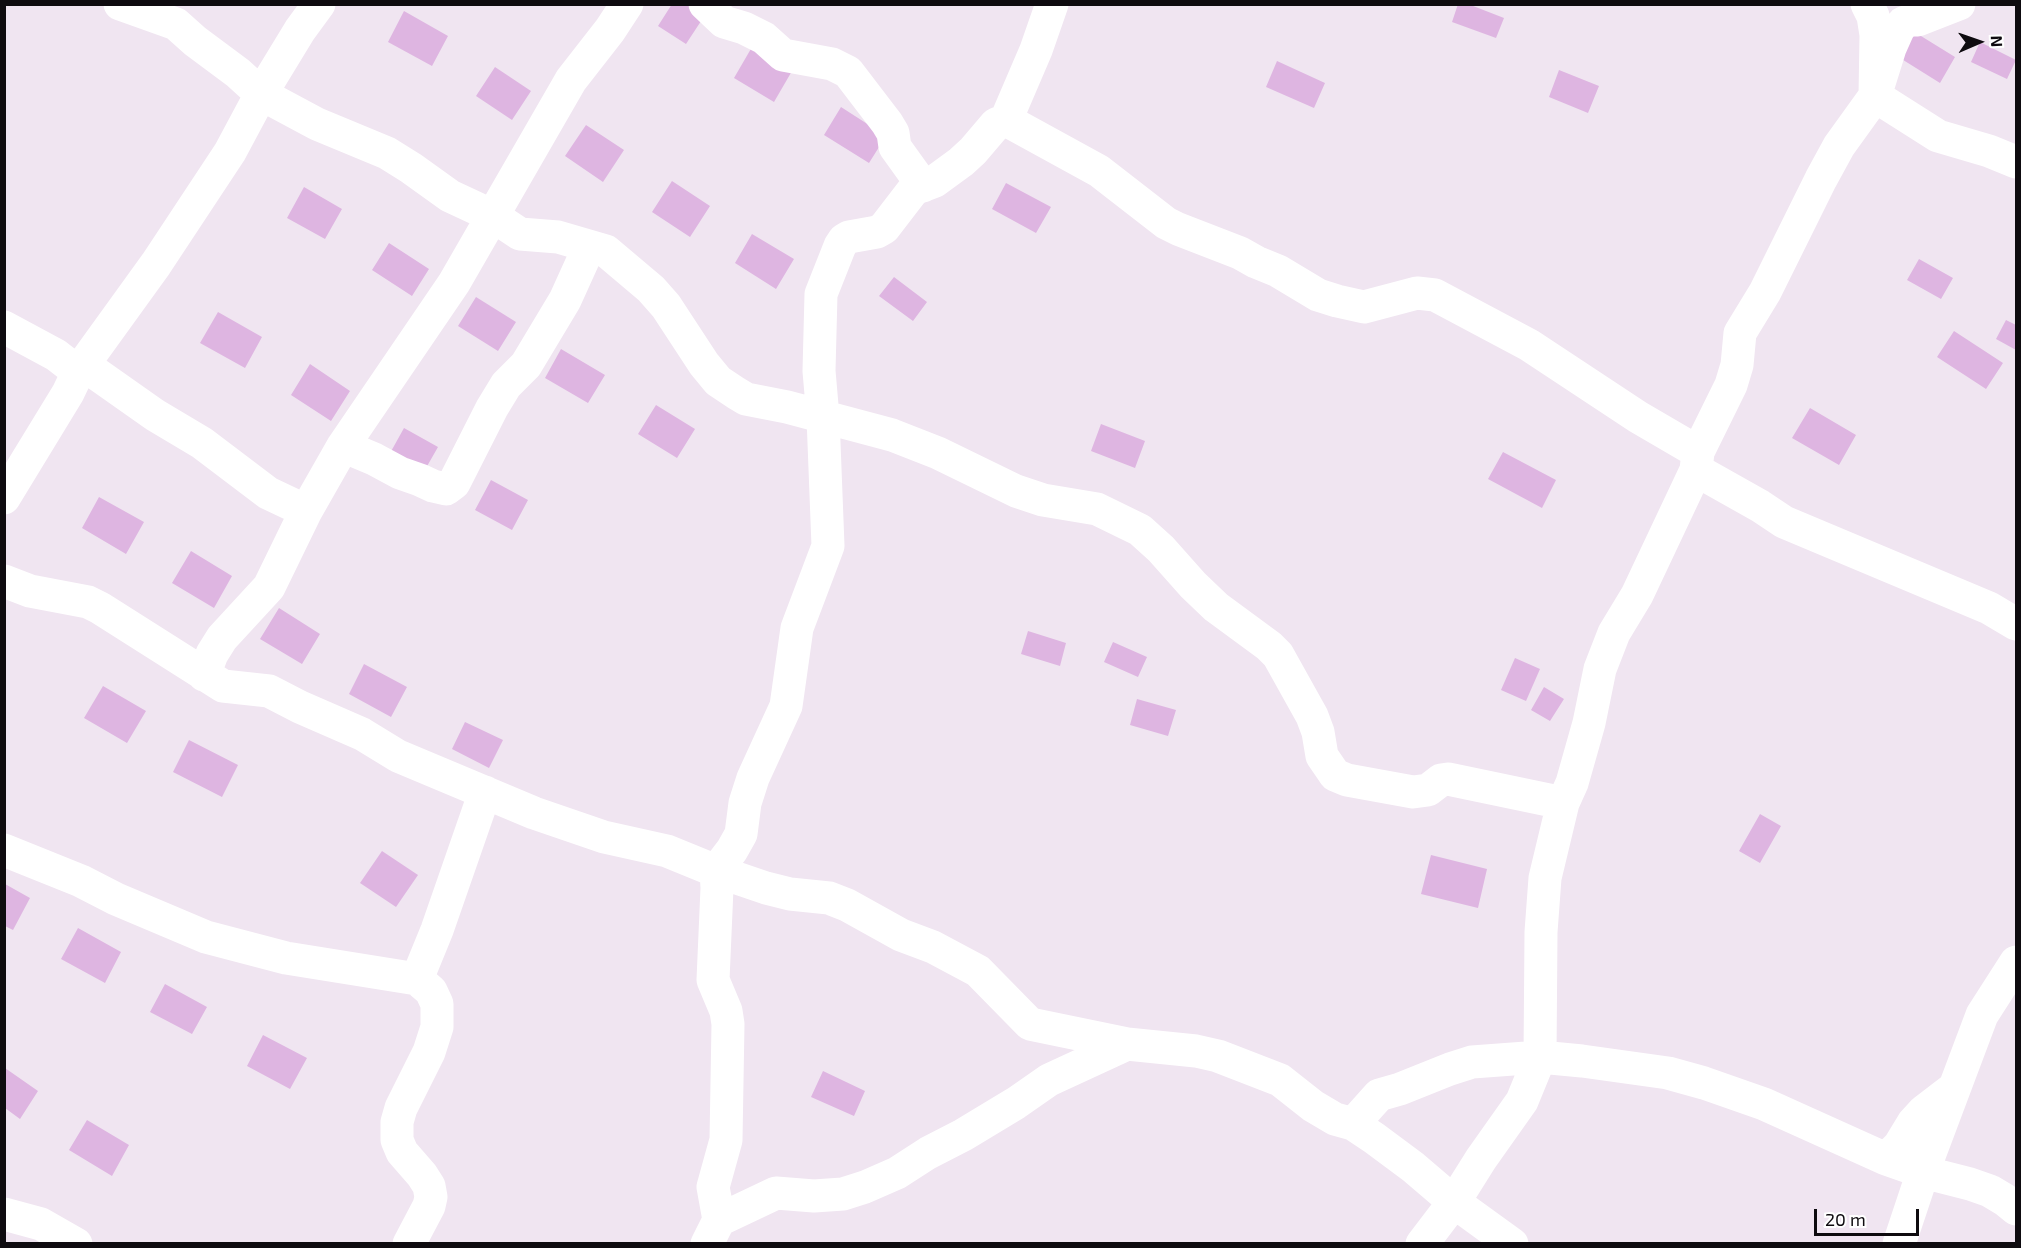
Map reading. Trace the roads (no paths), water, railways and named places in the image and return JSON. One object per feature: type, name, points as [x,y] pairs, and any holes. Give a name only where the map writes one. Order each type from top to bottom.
[{"type":"street","points":[[120,4],[176,24],[261,94],[317,124],[387,153],[450,196],[493,216],[520,234],[558,237],[589,248],[606,251],[651,289],[666,306],[704,364],[718,381],[746,399],[771,403],[909,441],[1016,491],[1043,500],[1097,509],[1140,530],[1216,607],[1278,655],[1312,716],[1318,732],[1322,756],[1335,775],[1347,780],[1413,792],[1428,790],[1441,780],[1448,779],[1563,803]]},
{"type":"street","points":[[4,498],[69,393],[81,368],[156,264],[230,152],[261,94],[300,30],[319,4]]},
{"type":"street","points":[[204,675],[212,654],[222,638],[269,587],[306,511],[344,446],[454,284],[571,80],[627,4]]},
{"type":"street","points":[[705,4],[724,22],[744,28],[764,38],[783,55],[832,64],[848,72],[887,123],[893,133],[895,147],[922,186]]},
{"type":"street","points":[[713,1232],[713,1187],[726,1140],[728,1024],[726,1011],[713,980],[716,872],[741,834],[745,803],[753,778],[786,706],[797,628],[828,546],[819,371],[821,294],[840,246],[849,237],[877,232],[884,228],[915,189],[934,181],[961,162],[996,124],[1006,120],[1036,50],[1052,4]]},
{"type":"street","points":[[1867,4],[1873,16],[1876,35],[1875,96]]},
{"type":"street","points":[[1422,1244],[1454,1202],[1522,1101],[1540,1057],[1541,932],[1545,878],[1563,803],[1572,783],[1589,723],[1600,669],[1614,633],[1637,595],[1731,385],[1737,365],[1740,333],[1765,292],[1839,146],[1875,96],[1890,48],[1903,23],[1918,20],[1959,4]]},
{"type":"street","points":[[1875,96],[1938,136],[1989,151],[2016,162]]},
{"type":"street","points":[[1006,120],[1099,171],[1166,223],[1240,253],[1318,295],[1364,307],[1417,293],[1435,295],[1529,345],[1638,417],[1784,522],[1989,608],[2016,624]]},
{"type":"street","points":[[344,446],[433,486],[446,489],[454,483],[492,408],[506,385],[532,356],[565,300],[589,248]]},
{"type":"street","points":[[4,327],[81,368],[202,443],[268,493],[306,511]]},
{"type":"street","points":[[4,581],[30,591],[88,602],[223,686],[269,691],[362,734],[398,756],[572,827],[604,837],[667,851],[716,872],[766,888],[790,894],[830,898],[847,904],[901,935],[933,947],[978,971],[1030,1024],[1127,1044],[1218,1056],[1280,1080],[1313,1106],[1335,1119],[1353,1124],[1413,1167],[1454,1202],[1512,1244]]},
{"type":"street","points":[[417,979],[437,930],[485,792]]},
{"type":"street","points":[[4,850],[206,937],[286,958],[417,979],[430,991],[437,1004],[437,1027],[429,1052],[407,1093],[397,1122],[397,1140],[402,1152],[422,1174],[429,1186],[431,1197],[429,1206],[409,1244]]},
{"type":"street","points":[[1899,1244],[1923,1172],[1983,1015],[2016,962]]},
{"type":"street","points":[[713,1232],[776,1193],[814,1196],[843,1194],[897,1173],[1016,1103],[1049,1080],[1127,1044]]},
{"type":"street","points":[[1353,1124],[1378,1095],[1472,1062],[1540,1057],[1582,1060],[1668,1073],[1704,1083],[1764,1104],[1886,1159],[1990,1191],[2016,1209]]},
{"type":"street","points":[[1886,1159],[1899,1146],[1924,1110],[1955,1088]]},
{"type":"street","points":[[4,1214],[41,1224],[76,1244]]}]
